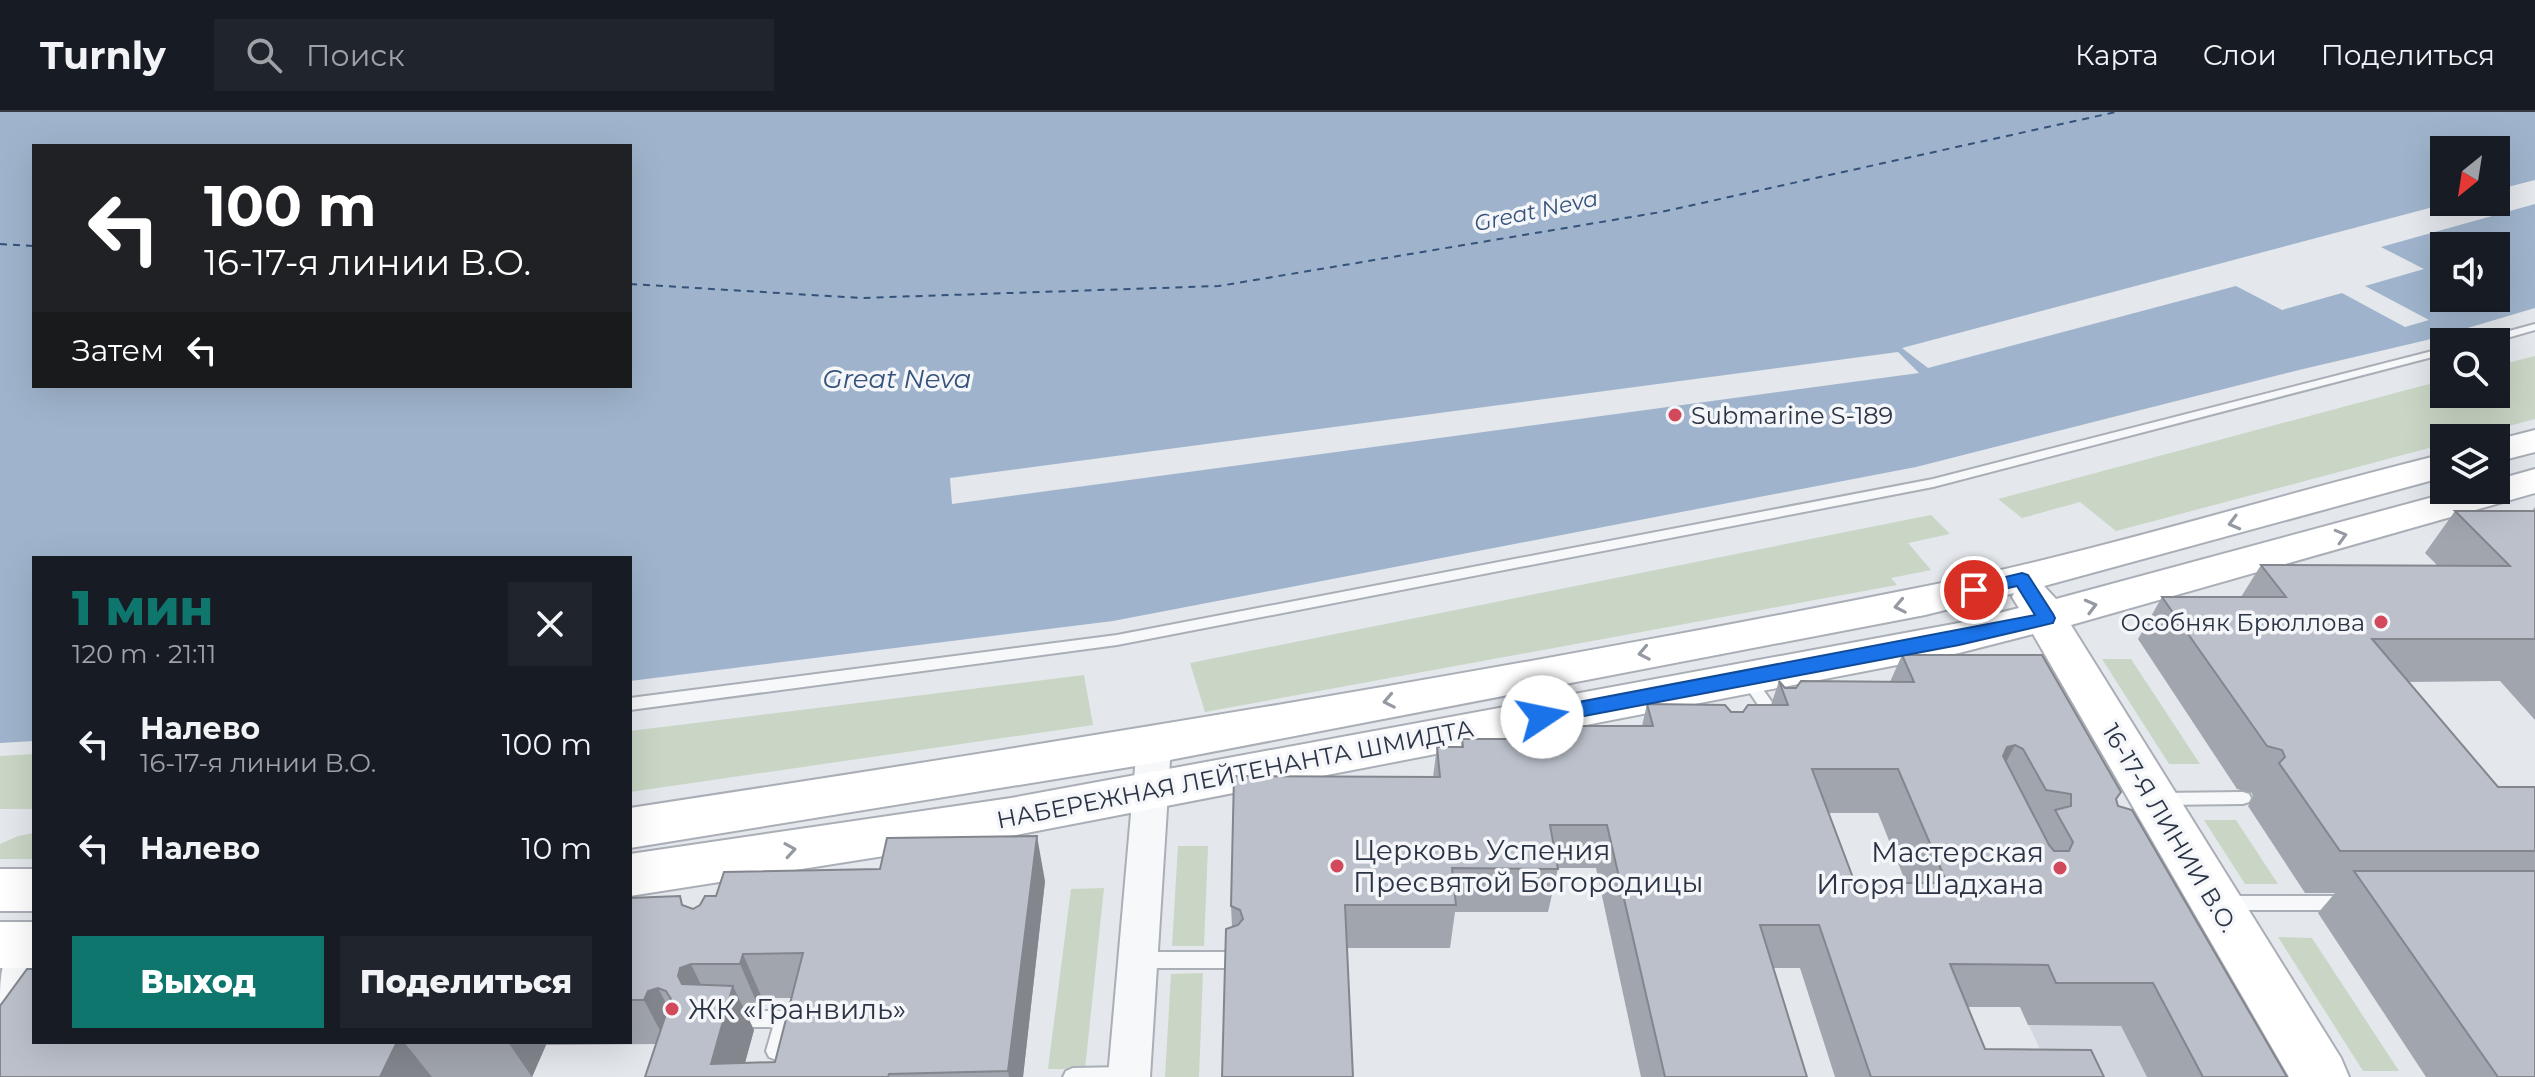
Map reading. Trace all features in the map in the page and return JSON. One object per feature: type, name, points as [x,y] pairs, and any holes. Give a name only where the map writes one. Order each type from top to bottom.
[{"type":"street","points":[[2510,447],[2535,441]]},
{"type":"street","name":"НАБЕРЕЖНАЯ ЛЕЙТЕНАНТА ШМИДТА","points":[[632,828],[1154,745],[1925,601],[2034,599],[2430,470]]},
{"type":"street","name":"НАБЕРЕЖНАЯ ЛЕЙТЕНАНТА ШМИДТА","points":[[632,875],[730,866],[1695,699],[1747,678],[2034,599],[2535,481]]},
{"type":"street","name":"16-17-Я ЛИНИИ В.О.","points":[[2034,599],[2165,829],[2215,903],[2320,1077]]},
{"type":"street","points":[[1129,1077],[1154,745]]},
{"type":"street","points":[[0,890],[32,890]]},
{"type":"street","points":[[0,945],[32,945]]},
{"type":"street","points":[[0,991],[32,948]]},
{"type":"lane","points":[[2510,334],[2535,327]]},
{"type":"lane","points":[[632,704],[1117,640],[1933,483],[2430,355]]},
{"type":"lane","points":[[1747,678],[1769,709],[1775,725]]},
{"type":"lane","points":[[2165,829],[2243,798]]},
{"type":"lane","points":[[2215,903],[2362,903]]},
{"type":"lane","points":[[1137,960],[1232,960]]},
{"type":"lane","points":[[712,1019],[785,1019],[776,1051]]},
{"type":"lane","points":[[1073,1077],[1129,1077]]},
{"type":"shaded area","points":[[1997,957],[2225,1077],[2053,1077]]},
{"type":"green space","points":[[2535,356],[2535,419],[2510,426],[2430,424],[2430,448],[2116,531],[2080,502],[2022,518],[1998,499],[2430,384],[2430,408],[2510,408],[2510,362]]},
{"type":"green space","points":[[1931,515],[1950,534],[1908,543],[1931,570],[1891,578],[1897,585],[1205,712],[1190,663]]},
{"type":"green space","points":[[2102,659],[2131,659],[2200,764],[2169,764]]},
{"type":"green space","points":[[1084,675],[1093,725],[632,792],[632,731]]},
{"type":"green space","points":[[32,754],[32,809],[0,809],[0,756]]},
{"type":"green space","points":[[2204,820],[2236,820],[2278,884],[2245,884]]},
{"type":"green space","points":[[32,833],[32,859],[0,859],[0,844]]},
{"type":"green space","points":[[1178,846],[1208,846],[1204,946],[1172,946]]},
{"type":"green space","points":[[1104,888],[1085,1069],[1048,1069],[1071,889]]},
{"type":"green space","points":[[2278,937],[2312,938],[2399,1071],[2363,1071]]},
{"type":"green space","points":[[1203,973],[1199,1077],[1165,1077],[1171,974]]},
{"type":"water","name":"Great Neva","points":[[0,112],[2535,112],[2535,308],[2468,328],[2430,328],[2430,339],[2427,340],[1916,467],[1113,621],[632,681],[632,556],[32,556],[32,741],[0,743]]},
{"type":"pier","points":[[2535,180],[2535,204],[2510,211],[2510,186]]},
{"type":"pier","points":[[2430,208],[2430,216],[2492,216],[2381,247],[2424,269],[2365,286],[2429,320],[2405,327],[2342,293],[2282,310],[2236,286],[1928,368],[1902,348]]},
{"type":"pier","points":[[1898,352],[1919,373],[952,504],[950,478]]},
{"type":"building","points":[[2455,511],[2535,511],[2535,639],[2372,639],[2498,787],[2535,787],[2535,851],[2340,851],[2279,763],[2285,757],[2282,750],[2267,746],[2162,597],[2286,597],[2261,565],[2510,566]]},
{"type":"building","points":[[1902,655],[2042,655],[2121,792],[2116,799],[2118,806],[2132,810],[2287,1077],[2203,1077],[2153,983],[2056,983],[2048,965],[1950,964],[1985,1049],[2091,1050],[2104,1077],[1871,1077],[1819,925],[1760,925],[1807,1077],[1665,1077],[1607,825],[1550,825],[1558,869],[1452,868],[1456,905],[1345,905],[1353,1077],[1222,1077],[1226,929],[1238,925],[1243,919],[1240,910],[1231,906],[1234,776],[1440,777],[1437,747],[1463,747],[1462,739],[1527,739],[1525,726],[1653,726],[1647,704],[1725,705],[1731,712],[1743,712],[1748,705],[1788,705],[1779,681],[1785,688],[1796,688],[1801,681],[1914,682]],"holes":[[[2015,745],[2023,749],[2046,790],[2071,794],[2071,806],[2055,810],[2073,842],[2069,851],[2054,851],[2049,845],[2003,756],[2007,747]],[[1812,769],[1898,769],[1947,883],[1855,883]]]},
{"type":"building","points":[[1037,836],[1008,1071],[889,1074],[888,1077],[645,1077],[671,999],[666,991],[658,988],[648,991],[644,1000],[632,1000],[632,898],[680,896],[682,905],[693,909],[700,905],[705,896],[716,896],[724,872],[880,869],[887,838]],"holes":[[[803,953],[775,1062],[711,1064],[733,986],[682,984],[678,976],[680,968],[691,964],[740,964],[743,954]]]},
{"type":"building","points":[[2354,871],[2535,871],[2535,1077],[2498,1077]]},
{"type":"building","points":[[27,969],[32,969],[32,1044],[396,1044],[380,1077],[0,1077],[0,1006]]},
{"type":"ferry route","points":[[632,284],[861,298],[1219,286],[1661,212],[2116,112]]},
{"type":"ferry route","points":[[0,244],[32,246]]},
{"type":"place","name":"Submarine S-189","points":[[1675,415]]},
{"type":"place","name":"Особняк Брюллова","points":[[2381,622]]},
{"type":"place","name":"Церковь Успения Пресвятой Богородицы","points":[[1337,866]]},
{"type":"place","name":"Мастерская Игоря Шадхана","points":[[2060,868]]},
{"type":"place","name":"ЖК «Гранвиль»","points":[[672,1009]]},
{"type":"route","points":[[1542,717],[1959,638],[2046,618],[2022,579],[1974,590]]}]
